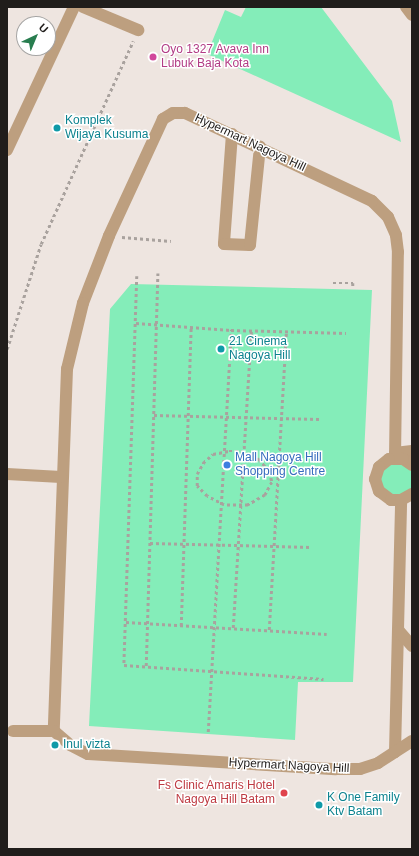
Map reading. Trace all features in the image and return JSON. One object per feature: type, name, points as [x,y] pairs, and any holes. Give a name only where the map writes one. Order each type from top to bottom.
[{"type":"lane","points":[[7,150],[74,7]]},
{"type":"lane","points":[[83,7],[138,30]]},
{"type":"lane","points":[[406,7],[412,15]]},
{"type":"lane","name":"Hypermart Nagoya Hill","points":[[404,503],[391,500],[382,495],[375,479],[379,467],[405,456],[398,252],[396,235],[388,217],[372,201],[185,113],[173,113],[163,119],[109,236],[83,303],[67,368],[61,477],[54,731],[70,745],[88,754],[360,769],[378,763],[412,741]]},
{"type":"lane","points":[[232,134],[224,244],[250,245],[260,147]]},
{"type":"lane","points":[[7,474],[61,477]]},
{"type":"lane","points":[[395,752],[404,503],[412,494]]},
{"type":"lane","points":[[399,632],[412,646]]},
{"type":"lane","points":[[13,731],[54,731]]},
{"type":"path","points":[[7,349],[41,244],[138,30]]},
{"type":"path","points":[[109,236],[171,241]]},
{"type":"path","points":[[146,666],[158,273]]},
{"type":"path","points":[[137,276],[124,665],[324,679]]},
{"type":"path","points":[[334,284],[353,282],[353,286]]},
{"type":"path","points":[[136,323],[231,330],[346,333]]},
{"type":"path","points":[[181,626],[191,327]]},
{"type":"path","points":[[208,732],[231,330]]},
{"type":"path","points":[[233,628],[251,330]]},
{"type":"path","points":[[269,630],[286,331]]},
{"type":"path","points":[[154,415],[320,419]]},
{"type":"path","points":[[224,452],[244,452],[259,459],[270,472],[272,482],[265,495],[248,505],[240,506],[221,504],[207,496],[197,486],[197,474],[203,463],[212,454],[224,452]]},
{"type":"path","points":[[150,543],[311,547]]},
{"type":"path","points":[[126,622],[327,634]]},
{"type":"green space","points":[[246,7],[321,7],[392,101],[401,142],[207,54],[225,10],[241,17]]},
{"type":"green space","name":"Mall Nagoya Hill Shopping Centre","points":[[131,284],[372,290],[353,682],[298,682],[295,740],[89,726],[110,309]]},
{"type":"green space","points":[[383,463],[412,466],[412,494],[389,499],[376,473]]},
{"type":"place","name":"Oyo 1327 Avava Inn Lubuk Baja Kota","points":[[153,57]]},
{"type":"place","name":"Komplek Wijaya Kusuma","points":[[57,128]]},
{"type":"place","name":"21 Cinema Nagoya Hill","points":[[221,349]]},
{"type":"place","name":"Mall Nagoya Hill Shopping Centre","points":[[227,465]]},
{"type":"place","name":"Inul vizta","points":[[55,745]]},
{"type":"place","name":"Fs Clinic Amaris Hotel Nagoya Hill Batam","points":[[284,793]]},
{"type":"place","name":"K One Family Ktv Batam","points":[[319,805]]}]
